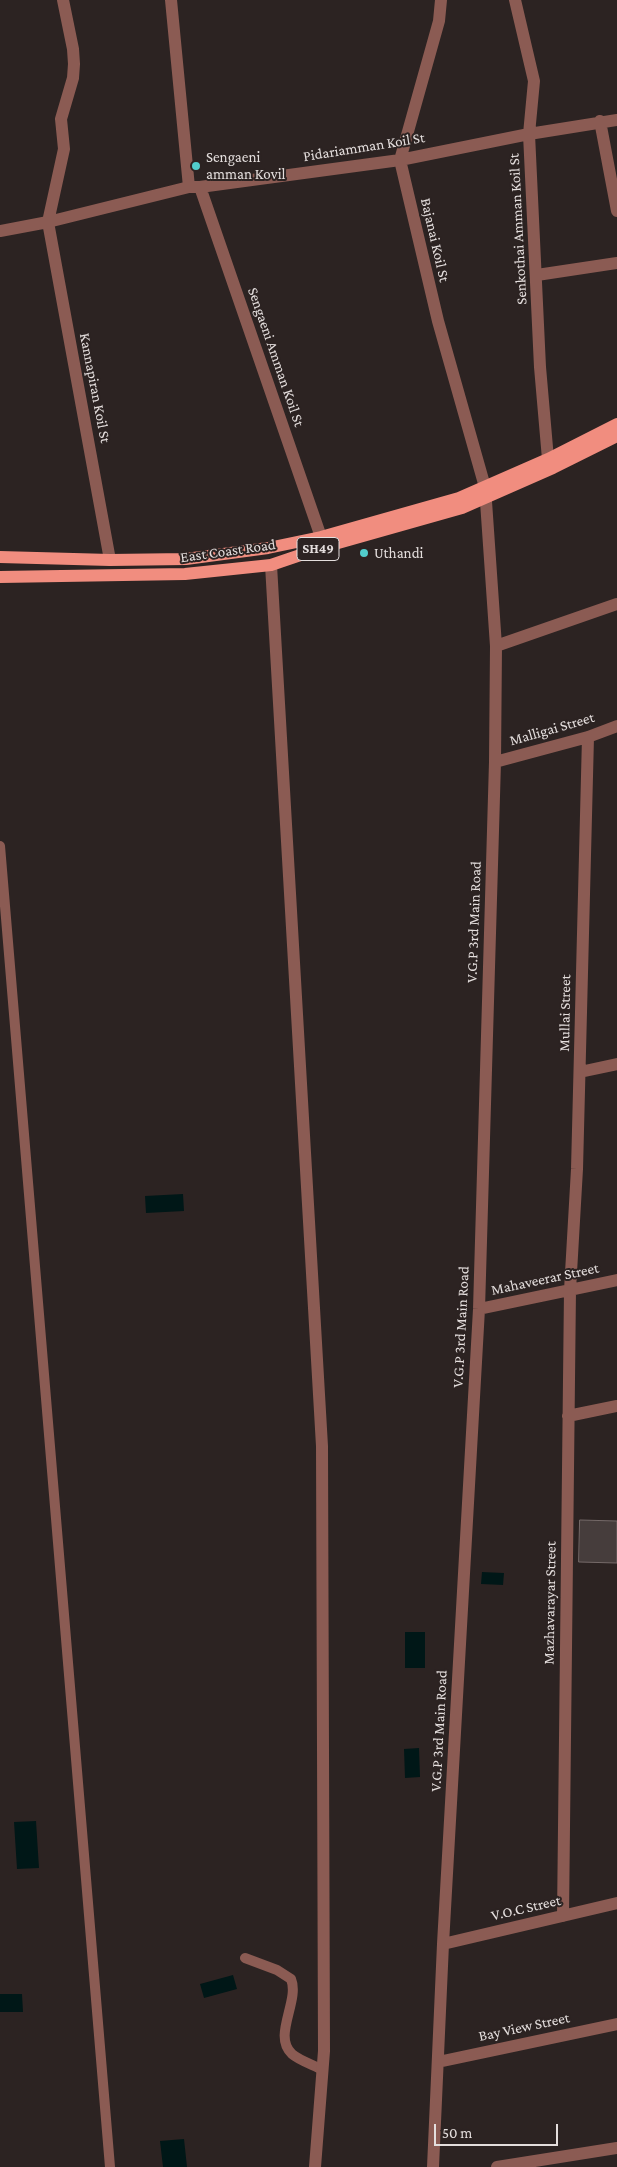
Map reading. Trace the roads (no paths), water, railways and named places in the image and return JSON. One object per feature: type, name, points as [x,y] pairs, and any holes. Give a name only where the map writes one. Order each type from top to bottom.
[{"type":"main road","name":"East Coast Road","points":[[0,577],[185,574],[271,565],[324,547],[462,508],[548,459],[617,424]]},
{"type":"main road","name":"East Coast Road","points":[[0,557],[110,560],[186,559],[268,548],[321,537],[459,498],[486,493],[553,468],[617,436]]},
{"type":"street","points":[[48,222],[64,149],[61,120],[73,78],[74,64],[73,49],[63,0]]},
{"type":"street","name":"Sengaeni Amman Koil St","points":[[171,0],[195,187],[321,537]]},
{"type":"street","name":"Bajanai Koil St","points":[[441,0],[439,21],[400,160],[438,321],[486,493]]},
{"type":"street","name":"Senkothai Amman Koil St","points":[[515,0],[534,80],[529,134],[540,367],[548,459]]},
{"type":"street","name":"Pidariamman Koil St","points":[[0,230],[48,222],[195,187],[400,160],[529,134],[600,121],[617,120]]},
{"type":"street","points":[[600,121],[617,211]]},
{"type":"street","name":"Kannapiran Koil St","points":[[48,222],[110,560]]},
{"type":"street","points":[[537,275],[617,263]]},
{"type":"street","name":"V.G.P 3rd Main Road","points":[[433,2167],[443,1944],[479,1309],[495,762],[496,646],[486,493]]},
{"type":"street","points":[[271,565],[322,1446],[323,2070],[315,2167]]},
{"type":"street","points":[[496,646],[617,604]]},
{"type":"street","name":"Malligai Street","points":[[495,762],[588,737],[617,726]]},
{"type":"street","name":"Mullai Street","points":[[570,1290],[578,1169],[588,737]]},
{"type":"street","points":[[580,1072],[617,1064]]},
{"type":"street","name":"Mahaveerar Street","points":[[479,1309],[617,1280]]},
{"type":"street","name":"Mazhavarayar Street","points":[[563,1916],[570,1290]]},
{"type":"street","points":[[568,1416],[617,1406]]},
{"type":"street","name":"V.O.C Street","points":[[443,1944],[617,1903]]},
{"type":"street","name":"Bay View Street","points":[[438,2062],[617,2024]]},
{"type":"street","points":[[497,2167],[617,2148]]},
{"type":"lane","points":[[0,846],[110,2167]]},
{"type":"lane","points":[[245,1958],[277,1970],[291,1979],[293,1991],[284,2032],[287,2047],[292,2054],[323,2070]]},
{"type":"place","name":"Sengaeni amman Kovil","points":[[196,166]]},
{"type":"place","name":"Uthandi","points":[[364,553]]}]
